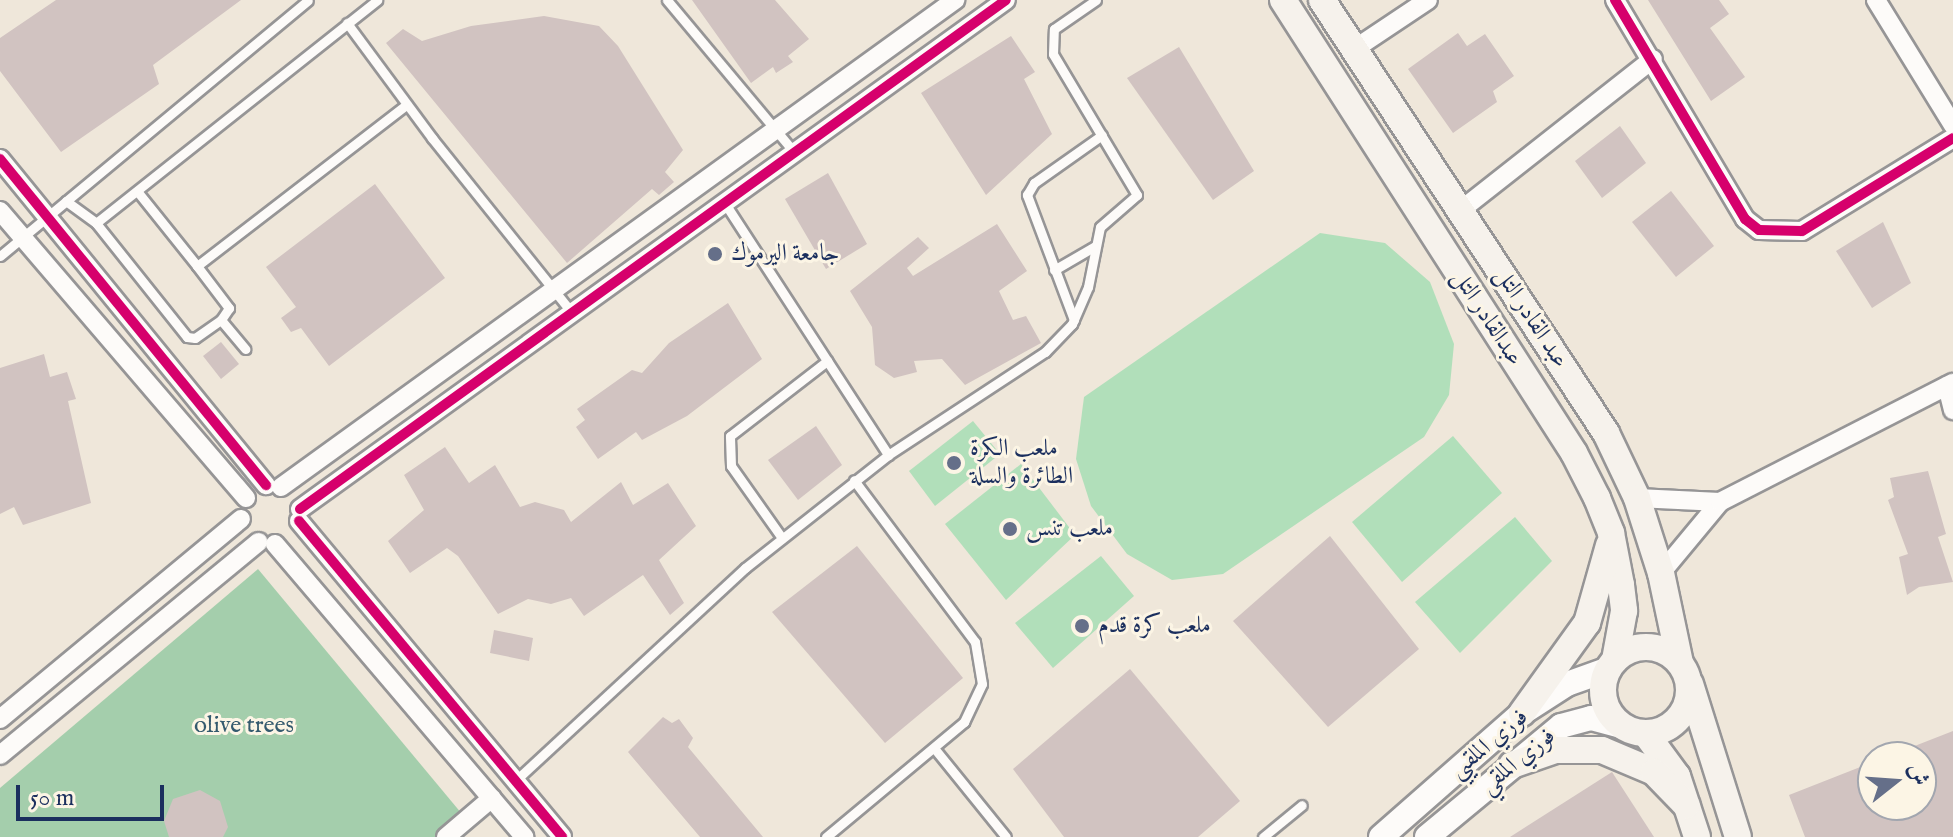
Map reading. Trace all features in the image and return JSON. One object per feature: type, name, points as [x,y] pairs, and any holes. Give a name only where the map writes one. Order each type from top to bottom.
[{"type":"main road","name":"عبدالقادر التل","points":[[1283,0],[1574,453],[1611,533],[1624,611],[1612,664]]},
{"type":"main road","name":"عبد القادر التل","points":[[1322,0],[1606,433],[1637,498],[1661,573],[1684,670],[1738,837]]},
{"type":"main road","points":[[1522,713],[1587,623],[1611,533]]},
{"type":"main road","points":[[1634,730],[1659,732],[1681,716],[1687,704],[1684,670],[1655,648],[1627,651],[1612,664],[1604,700],[1634,730],[1666,756],[1697,837]]},
{"type":"main road","points":[[1512,765],[1555,750],[1602,750],[1654,772],[1687,806]]},
{"type":"street","points":[[246,498],[274,486],[554,290],[955,0]]},
{"type":"street","points":[[0,755],[266,543],[286,540],[299,515],[570,310],[795,153],[889,81],[1006,0]]},
{"type":"street","points":[[1353,50],[1428,0]]},
{"type":"street","points":[[1615,0],[1653,59],[1745,219],[1759,230],[1802,231],[1953,138]]},
{"type":"street","points":[[1876,0],[1953,125]]},
{"type":"street","points":[[872,59],[889,81]]},
{"type":"street","points":[[1461,210],[1653,59]]},
{"type":"street","points":[[0,159],[299,515],[562,837]]},
{"type":"street","points":[[0,211],[246,498]]},
{"type":"street","points":[[1661,573],[1720,502],[1950,385],[1953,410]]},
{"type":"street","points":[[0,719],[241,519],[246,498]]},
{"type":"street","points":[[1637,498],[1720,502]]},
{"type":"street","points":[[241,519],[266,543],[524,837]]},
{"type":"street","name":"فوزي الملقيي","points":[[1381,837],[1522,713],[1567,684],[1612,664]]},
{"type":"street","name":"فوزي الملقي","points":[[1427,837],[1512,765],[1576,720],[1634,730]]},
{"type":"street","points":[[477,781],[496,778],[500,763]]},
{"type":"street","points":[[446,837],[492,798]]},
{"type":"street","points":[[510,820],[516,805],[531,801]]},
{"type":"lane","points":[[0,256],[308,0]]},
{"type":"lane","points":[[96,223],[377,0]]},
{"type":"lane","points":[[667,0],[795,153]]},
{"type":"lane","points":[[515,781],[782,538],[888,455],[1045,352],[1074,320],[1088,287],[1100,227],[1137,195],[1053,54],[1051,37],[1054,29],[1096,0]]},
{"type":"lane","points":[[347,23],[406,105],[570,310]]},
{"type":"lane","points":[[197,266],[406,105]]},
{"type":"lane","points":[[1074,320],[1027,195],[1034,183],[1102,135]]},
{"type":"lane","points":[[66,201],[96,223],[187,337],[195,338],[221,320],[229,308],[137,191]]},
{"type":"lane","points":[[724,202],[888,455]]},
{"type":"lane","points":[[1054,270],[1095,246]]},
{"type":"lane","points":[[221,320],[245,349]]},
{"type":"lane","points":[[782,538],[731,466],[730,436],[827,361]]},
{"type":"lane","points":[[826,837],[934,748],[977,703],[982,666],[975,642],[854,480]]},
{"type":"lane","points":[[934,748],[1006,837]]},
{"type":"lane","points":[[1263,837],[1302,805]]},
{"type":"green space","points":[[1320,233],[1385,243],[1430,282],[1454,344],[1449,395],[1424,437],[1223,574],[1172,580],[1127,554],[1091,506],[1076,459],[1084,397]]},
{"type":"green space","name":"ملعب الكرة الطائرة والسلة","points":[[973,421],[1000,454],[935,506],[909,471]]},
{"type":"green space","points":[[1453,436],[1502,493],[1402,582],[1352,522]]},
{"type":"green space","name":"ملعب تنس","points":[[1021,464],[1075,535],[1006,600],[945,524]]},
{"type":"green space","points":[[1515,517],[1552,561],[1460,653],[1415,602]]},
{"type":"green space","points":[[1101,556],[1134,596],[1053,668],[1015,623]]},
{"type":"green space","name":"olive trees","points":[[258,569],[462,814],[437,837],[0,837],[0,788]]},
{"type":"building","points":[[56,0],[241,0],[153,65],[159,84],[61,152],[0,71],[0,38]]},
{"type":"building","points":[[692,0],[775,0],[809,39],[788,56],[793,62],[776,73],[773,67],[751,83]]},
{"type":"building","points":[[1648,0],[1719,0],[1729,14],[1710,28],[1745,77],[1711,101]]},
{"type":"building","points":[[544,16],[599,26],[618,46],[683,150],[665,172],[674,182],[659,195],[652,189],[567,263],[386,43],[403,29],[422,41],[471,26]]},
{"type":"building","points":[[1458,33],[1467,46],[1485,34],[1514,76],[1493,91],[1497,102],[1453,133],[1408,69]]},
{"type":"building","points":[[1011,36],[1035,72],[1024,79],[1052,134],[986,195],[921,93]]},
{"type":"building","points":[[1179,47],[1254,171],[1213,200],[1127,78]]},
{"type":"building","points":[[1620,126],[1646,163],[1602,198],[1575,161]]},
{"type":"building","points":[[828,173],[867,244],[826,269],[785,199]]},
{"type":"building","points":[[375,184],[445,278],[329,366],[301,328],[291,332],[281,318],[296,307],[266,267]]},
{"type":"building","points":[[1671,191],[1714,246],[1676,277],[1632,222]]},
{"type":"building","points":[[1883,222],[1911,283],[1872,308],[1836,251]]},
{"type":"building","points":[[997,224],[1027,271],[999,291],[1013,320],[1026,316],[1041,343],[965,385],[942,359],[914,361],[917,372],[894,378],[875,365],[872,327],[850,291],[918,237],[929,248],[907,268],[913,276]]},
{"type":"building","points":[[728,303],[762,359],[687,416],[642,440],[636,432],[598,459],[576,427],[585,420],[577,409],[632,370],[642,373],[669,343]]},
{"type":"building","points":[[221,342],[239,364],[221,379],[203,356]]},
{"type":"building","points":[[44,354],[50,377],[67,372],[76,399],[68,401],[91,503],[23,525],[14,507],[0,514],[0,368]]},
{"type":"building","points":[[816,426],[842,465],[798,500],[768,460]]},
{"type":"building","points":[[445,447],[469,483],[495,465],[520,507],[535,502],[564,510],[571,522],[621,482],[633,505],[668,483],[696,526],[659,560],[684,603],[670,615],[643,575],[584,616],[571,598],[551,604],[528,599],[498,614],[458,556],[447,548],[410,573],[388,541],[424,510],[404,475]]},
{"type":"building","points":[[1928,471],[1946,534],[1938,537],[1953,582],[1919,587],[1907,595],[1899,557],[1908,554],[1888,500],[1894,497],[1890,478]]},
{"type":"building","points":[[1330,536],[1419,649],[1328,727],[1233,621]]},
{"type":"building","points":[[857,546],[963,678],[885,743],[772,612]]},
{"type":"building","points":[[494,630],[533,638],[529,661],[490,653]]},
{"type":"building","points":[[1130,669],[1240,801],[1198,837],[1064,837],[1013,769]]},
{"type":"building","points":[[663,717],[672,723],[679,719],[693,738],[688,747],[763,837],[700,837],[628,752]]},
{"type":"building","points":[[1953,731],[1953,837],[1805,837],[1789,795],[1857,768],[1857,821],[1937,821],[1937,741],[1927,741]]},
{"type":"building","points":[[1612,772],[1654,837],[1510,837]]},
{"type":"building","points":[[200,790],[220,801],[228,827],[223,837],[169,837],[164,821],[173,799]]},
{"type":"cycle path","points":[[300,509],[1006,0]]},
{"type":"cycle path","points":[[1615,0],[1745,219],[1759,230],[1802,231],[1953,138]]},
{"type":"cycle path","points":[[0,159],[266,485]]},
{"type":"cycle path","points":[[299,521],[562,837]]},
{"type":"place","name":"جامعة اليرموك","points":[[715,254]]},
{"type":"place","name":"ملعب الكرة الطائرة والسلة","points":[[954,463]]},
{"type":"place","name":"ملعب تنس","points":[[1010,529]]},
{"type":"place","name":"ملعب كرة قدم","points":[[1082,626]]}]
